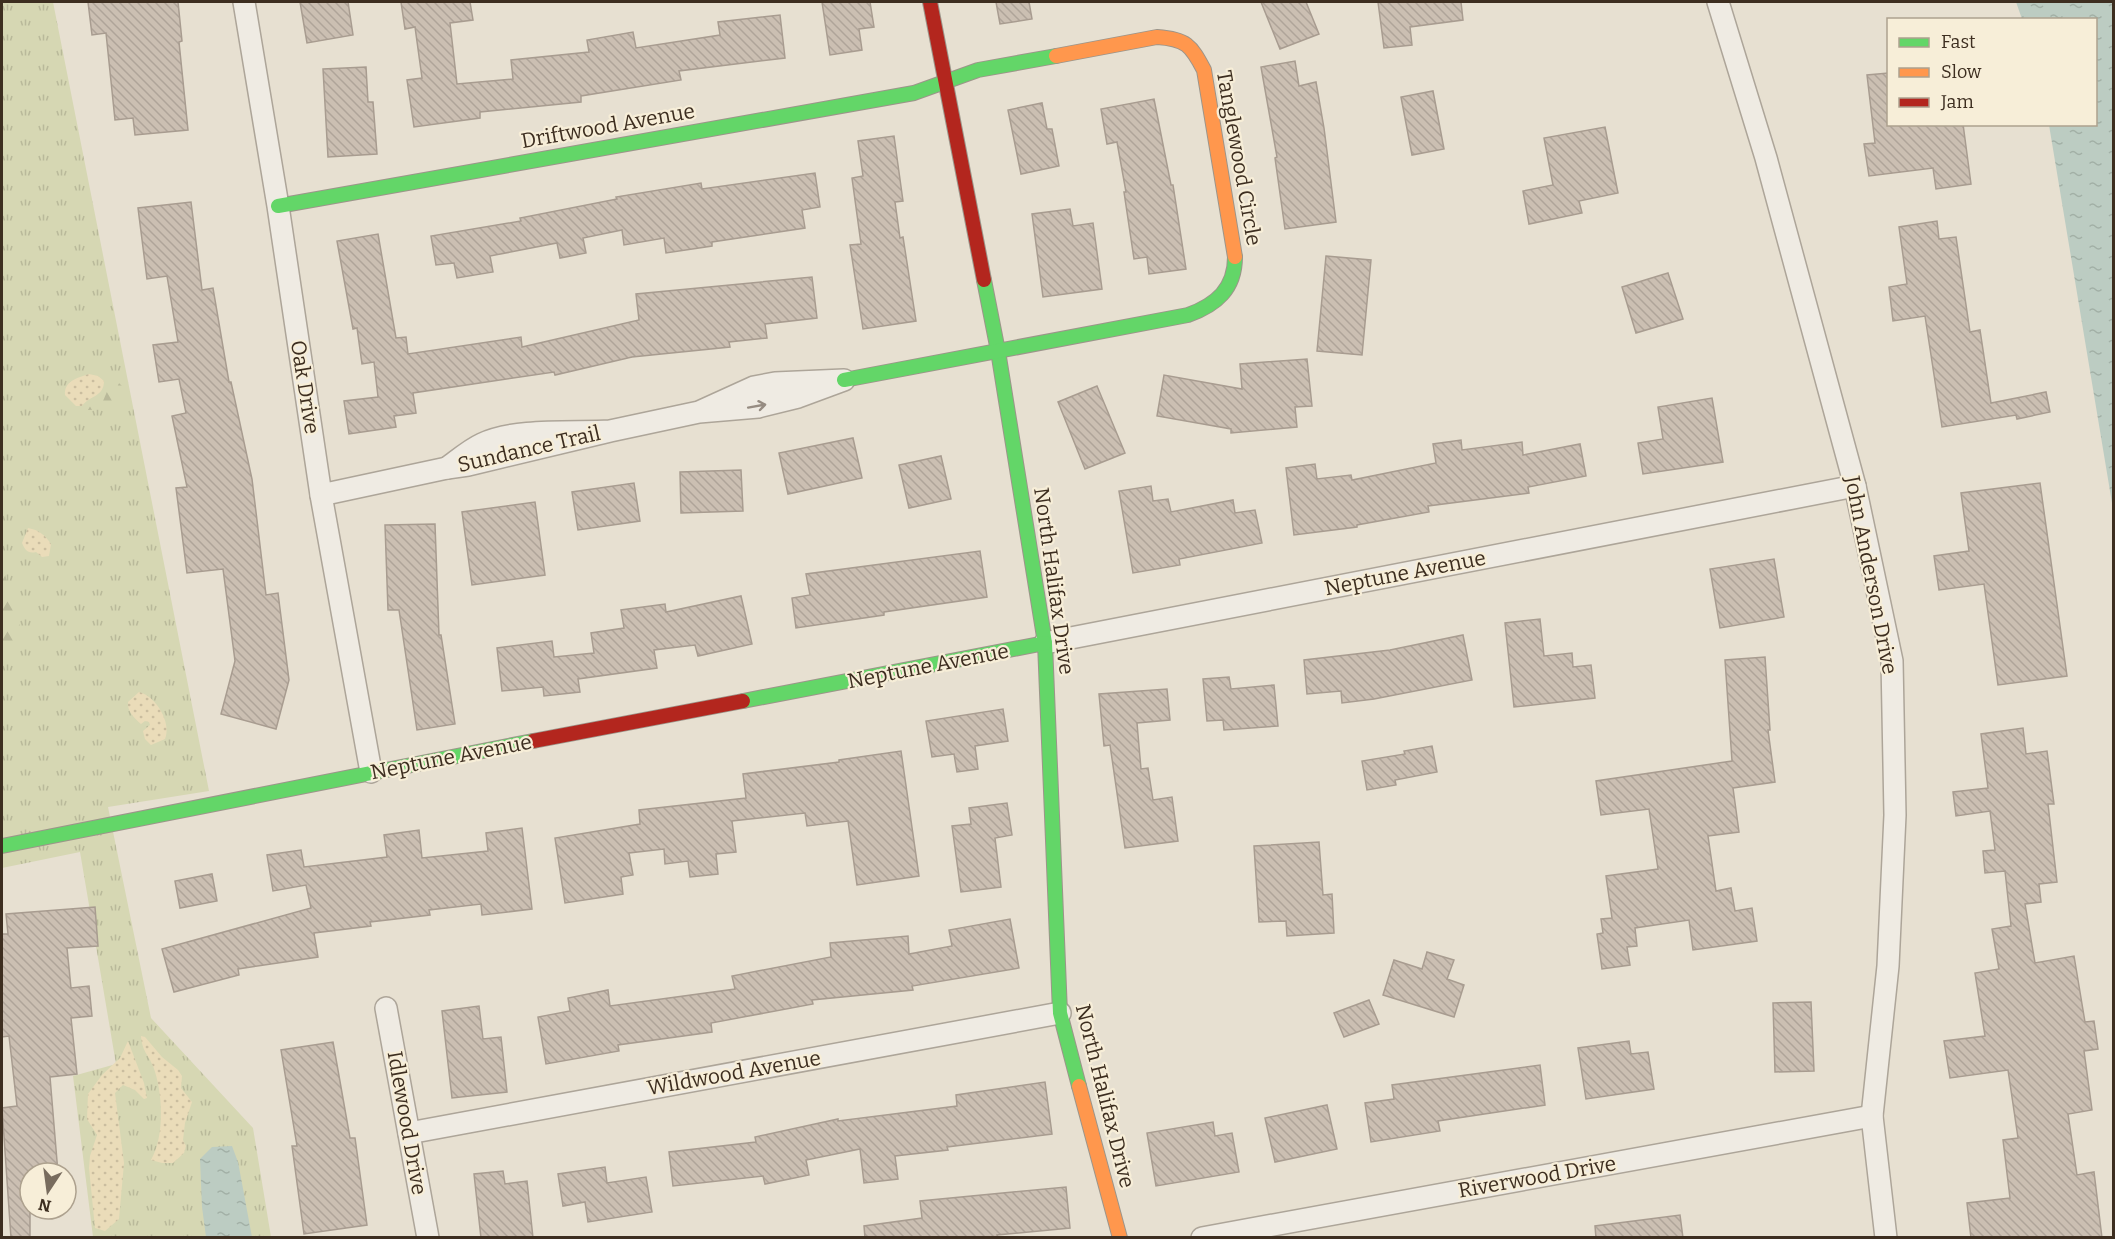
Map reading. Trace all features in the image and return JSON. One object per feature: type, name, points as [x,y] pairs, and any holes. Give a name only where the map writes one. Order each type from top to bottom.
[{"type":"street","name":"Oak Drive","points":[[244,2],[278,206],[321,495],[371,772]]},
{"type":"street","name":"North Halifax Drive","points":[[930,2],[998,351],[1045,643],[1060,1012],[1120,1238]]},
{"type":"street","name":"John Anderson Drive","points":[[1718,2],[1766,158],[1855,486],[1892,661],[1895,815],[1888,966],[1872,1116],[1886,1238]]},
{"type":"street","name":"Tanglewood Circle","points":[[944,82],[978,70],[1157,37],[1185,42],[1193,49],[1204,70],[1235,250],[1236,266],[1227,292],[1210,306],[1188,315],[998,351]]},
{"type":"street","name":"Driftwood Avenue","points":[[278,206],[914,93],[944,82]]},
{"type":"street","name":"Sundance Trail","points":[[321,495],[447,468],[482,444],[501,437],[521,434],[610,431],[699,412],[758,407],[798,398],[844,380],[998,351]]},
{"type":"street","name":"Neptune Avenue","points":[[2,846],[371,772],[1855,486]]},
{"type":"street","name":"Idlewood Drive","points":[[386,1008],[428,1238]]},
{"type":"street","name":"Wildwood Avenue","points":[[409,1132],[1060,1012]]},
{"type":"street","name":"Riverwood Drive","points":[[1202,1238],[1872,1116]]},
{"type":"green space","points":[[2,2],[53,2],[209,791],[108,807],[151,1018],[253,1128],[271,1237],[93,1237],[73,1076],[116,1064],[80,852],[2,868]]},
{"type":"green space","points":[[103,374],[116,380],[122,386],[123,402],[112,409],[87,410],[92,402],[103,401],[109,387]]},
{"type":"green space","points":[[2,564],[23,637],[2,659]]},
{"type":"sand","points":[[89,374],[98,376],[104,381],[102,390],[82,406],[76,406],[65,395],[65,390],[72,381]]},
{"type":"sand","points":[[28,528],[39,532],[49,541],[51,544],[49,556],[42,557],[26,549],[22,543]]},
{"type":"sand","points":[[139,692],[157,704],[166,725],[165,739],[151,745],[145,739],[143,731],[150,725],[149,722],[145,721],[141,724],[129,708],[128,702]]},
{"type":"sand","points":[[141,1036],[145,1037],[162,1057],[178,1070],[182,1076],[181,1088],[192,1102],[185,1123],[184,1153],[173,1163],[151,1160],[159,1139],[161,1114],[159,1088]]},
{"type":"sand","points":[[128,1041],[144,1083],[147,1098],[144,1099],[135,1090],[123,1085],[115,1093],[124,1163],[119,1219],[105,1231],[95,1228],[89,1168],[90,1156],[97,1135],[87,1119],[88,1094],[102,1075],[120,1058]]},
{"type":"water","points":[[2016,2],[2113,2],[2113,509],[2049,126],[2097,126],[2097,18],[2022,18]]},
{"type":"water","points":[[232,1146],[238,1162],[252,1237],[206,1237],[200,1159],[212,1147]]},
{"type":"building","points":[[88,2],[178,2],[182,41],[179,42],[188,130],[135,135],[133,118],[115,120],[106,33],[92,35]]},
{"type":"building","points":[[300,2],[348,2],[353,35],[307,43]]},
{"type":"building","points":[[401,2],[470,2],[473,20],[450,23],[457,84],[513,79],[511,60],[589,52],[587,40],[633,32],[636,48],[720,35],[718,22],[780,15],[785,58],[679,71],[681,80],[581,96],[581,102],[480,112],[480,118],[414,127],[407,80],[422,78],[415,27],[405,29]]},
{"type":"building","points":[[822,2],[870,2],[874,27],[859,29],[862,50],[830,55]]},
{"type":"building","points":[[996,2],[1029,2],[1032,19],[1000,24]]},
{"type":"building","points":[[1261,2],[1306,2],[1319,34],[1280,49]]},
{"type":"building","points":[[1378,2],[1461,2],[1463,20],[1410,27],[1412,45],[1384,48]]},
{"type":"building","points":[[1295,61],[1299,86],[1316,82],[1336,222],[1285,229],[1275,158],[1277,157],[1261,67]]},
{"type":"building","points":[[366,67],[368,102],[373,102],[377,154],[328,157],[323,69]]},
{"type":"building","points":[[1887,73],[1887,126],[1963,126],[1971,184],[1936,189],[1933,168],[1869,176],[1864,144],[1875,143],[1867,75]]},
{"type":"building","points":[[1433,91],[1444,149],[1412,155],[1401,97]]},
{"type":"building","points":[[1154,99],[1171,185],[1173,185],[1186,269],[1149,274],[1147,257],[1134,259],[1117,142],[1107,144],[1101,109]]},
{"type":"building","points":[[1042,103],[1047,129],[1052,129],[1059,166],[1021,174],[1008,110]]},
{"type":"building","points":[[1605,127],[1618,193],[1579,201],[1582,213],[1529,224],[1523,191],[1553,185],[1544,138]]},
{"type":"building","points":[[894,136],[903,201],[895,202],[916,321],[863,329],[850,245],[861,244],[852,178],[863,176],[858,141]]},
{"type":"building","points":[[815,173],[820,207],[802,210],[805,228],[712,242],[712,246],[666,253],[664,238],[624,245],[622,230],[583,238],[586,253],[560,258],[557,243],[490,256],[493,272],[457,278],[454,263],[436,265],[431,236],[521,221],[520,218],[617,199],[616,197],[701,183],[702,189]]},
{"type":"building","points":[[191,202],[202,290],[213,288],[229,382],[231,382],[252,479],[266,595],[278,593],[289,680],[276,729],[221,714],[235,661],[223,569],[187,573],[176,488],[187,487],[172,416],[186,413],[179,379],[159,382],[153,345],[178,342],[167,276],[147,279],[138,208]]},
{"type":"building","points":[[1070,209],[1073,226],[1093,223],[1102,289],[1043,297],[1032,214]]},
{"type":"building","points":[[1937,221],[1939,239],[1956,237],[1970,332],[1980,330],[1991,403],[2046,392],[2050,412],[2017,419],[2016,415],[1942,427],[1925,316],[1893,321],[1889,287],[1907,284],[1899,227]]},
{"type":"building","points":[[378,234],[396,338],[406,337],[408,354],[521,337],[522,347],[639,320],[636,294],[812,277],[817,318],[765,324],[767,338],[729,342],[730,347],[632,357],[555,375],[554,372],[413,393],[416,413],[394,416],[396,427],[349,434],[344,401],[378,397],[374,362],[362,364],[357,328],[353,329],[337,241]]},
{"type":"building","points":[[1326,256],[1371,260],[1362,355],[1317,351]]},
{"type":"building","points":[[1668,273],[1683,319],[1636,333],[1622,287]]},
{"type":"building","points":[[1307,359],[1312,406],[1295,407],[1297,427],[1231,433],[1231,429],[1157,416],[1164,375],[1242,389],[1240,364]]},
{"type":"building","points":[[1097,386],[1125,453],[1085,469],[1058,402]]},
{"type":"building","points":[[1712,398],[1723,462],[1643,474],[1638,443],[1663,439],[1658,407]]},
{"type":"building","points":[[853,438],[862,478],[788,494],[779,453]]},
{"type":"building","points":[[1461,440],[1462,450],[1522,442],[1523,455],[1580,444],[1586,476],[1528,487],[1529,493],[1428,506],[1429,512],[1357,525],[1357,527],[1294,535],[1286,468],[1315,464],[1317,479],[1351,475],[1352,480],[1436,463],[1433,444]]},
{"type":"building","points":[[941,456],[951,499],[909,508],[899,465]]},
{"type":"building","points":[[741,470],[743,511],[681,513],[680,472]]},
{"type":"building","points":[[634,483],[640,521],[578,530],[572,492]]},
{"type":"building","points":[[2040,483],[2067,676],[1998,685],[1984,584],[1939,590],[1934,556],[1969,551],[1961,493]]},
{"type":"building","points":[[1151,486],[1153,501],[1168,499],[1171,512],[1233,500],[1235,513],[1255,510],[1262,543],[1179,559],[1180,565],[1133,573],[1119,491]]},
{"type":"building","points":[[535,502],[545,575],[472,585],[462,512]]},
{"type":"building","points":[[435,524],[439,635],[441,635],[455,724],[417,730],[399,610],[388,610],[385,525]]},
{"type":"building","points":[[980,551],[987,597],[796,628],[792,598],[810,595],[806,574]]},
{"type":"building","points":[[1774,559],[1784,617],[1720,628],[1710,569]]},
{"type":"building","points":[[741,596],[752,644],[698,656],[695,645],[654,650],[657,668],[578,679],[580,692],[544,696],[543,687],[502,691],[497,648],[552,641],[554,657],[594,653],[591,633],[624,628],[621,610],[665,604],[666,612]]},
{"type":"building","points":[[1540,619],[1544,656],[1572,653],[1573,667],[1591,665],[1595,698],[1514,707],[1505,623]]},
{"type":"building","points":[[1463,635],[1472,680],[1342,703],[1341,691],[1307,694],[1304,660],[1390,650]]},
{"type":"building","points":[[1765,657],[1770,730],[1768,730],[1775,782],[1733,788],[1739,832],[1708,836],[1716,891],[1731,888],[1735,911],[1752,908],[1757,941],[1693,950],[1689,920],[1635,928],[1637,946],[1627,947],[1630,965],[1602,969],[1597,934],[1603,933],[1601,919],[1612,918],[1606,876],[1658,869],[1649,809],[1601,815],[1596,781],[1732,761],[1725,660]]},
{"type":"building","points":[[1229,677],[1231,689],[1274,685],[1278,726],[1224,730],[1223,720],[1207,721],[1203,679]]},
{"type":"building","points":[[1167,689],[1170,720],[1137,723],[1141,769],[1148,768],[1153,800],[1172,797],[1178,841],[1125,848],[1110,745],[1104,746],[1099,694]]},
{"type":"building","points":[[1003,709],[1008,741],[975,746],[978,769],[957,772],[954,754],[932,757],[926,721]]},
{"type":"building","points":[[2023,728],[2026,754],[2047,751],[2054,804],[2048,804],[2057,882],[2039,884],[2041,902],[2025,904],[2035,963],[2074,956],[2085,1022],[2094,1021],[2098,1049],[2084,1051],[2092,1110],[2068,1114],[2077,1175],[2094,1172],[2102,1238],[1971,1238],[1967,1203],[2010,1198],[2003,1140],[2018,1138],[2008,1070],[1950,1078],[1944,1041],[1985,1036],[1975,973],[1999,969],[1992,929],[2011,926],[2005,871],[1985,873],[1983,851],[1995,850],[1990,811],[1956,816],[1953,792],[1988,788],[1981,734]]},
{"type":"building","points":[[1432,746],[1437,772],[1395,780],[1396,785],[1367,790],[1362,761],[1405,754],[1404,751]]},
{"type":"building","points":[[901,751],[919,876],[857,885],[848,821],[807,826],[805,813],[732,821],[736,852],[716,854],[718,874],[690,877],[688,861],[665,864],[664,849],[629,853],[633,875],[621,877],[623,894],[565,903],[555,838],[640,824],[639,810],[746,798],[743,774],[839,762],[839,760]]},
{"type":"building","points":[[1007,803],[1012,835],[995,838],[1001,887],[961,892],[952,826],[971,824],[969,808]]},
{"type":"building","points":[[522,828],[532,909],[482,915],[481,904],[429,910],[430,915],[370,922],[371,926],[314,933],[318,957],[238,969],[239,975],[174,992],[162,949],[311,908],[306,885],[273,891],[267,855],[301,850],[304,867],[387,857],[384,835],[419,830],[422,858],[488,851],[486,833]]},
{"type":"building","points":[[1319,842],[1323,895],[1332,894],[1334,933],[1287,936],[1286,921],[1259,922],[1254,846]]},
{"type":"building","points":[[212,874],[217,901],[180,908],[175,881]]},
{"type":"building","points":[[95,907],[98,946],[67,948],[71,988],[89,986],[92,1016],[71,1018],[77,1074],[50,1077],[57,1161],[18,1161],[18,1221],[30,1221],[30,1238],[11,1238],[2,1108],[17,1106],[9,1036],[2,1037],[2,934],[8,934],[6,914]]},
{"type":"building","points":[[1010,919],[1019,968],[912,986],[913,990],[812,1000],[813,1004],[711,1023],[712,1032],[618,1045],[619,1051],[546,1064],[538,1017],[570,1011],[568,998],[608,990],[610,1006],[735,989],[732,976],[831,957],[830,943],[908,936],[909,954],[952,946],[949,930]]},
{"type":"building","points":[[1427,952],[1454,960],[1447,979],[1464,985],[1454,1017],[1383,995],[1394,960],[1422,969]]},
{"type":"building","points":[[1369,1000],[1379,1024],[1344,1037],[1334,1013]]},
{"type":"building","points":[[1811,1002],[1814,1071],[1775,1072],[1773,1003]]},
{"type":"building","points":[[479,1006],[483,1039],[501,1037],[507,1092],[452,1098],[442,1011]]},
{"type":"building","points":[[1629,1041],[1631,1054],[1648,1052],[1654,1089],[1586,1099],[1578,1048]]},
{"type":"building","points":[[333,1042],[350,1138],[355,1138],[367,1225],[304,1234],[292,1146],[297,1146],[281,1050]]},
{"type":"building","points":[[1540,1065],[1545,1105],[1438,1121],[1440,1131],[1371,1142],[1365,1103],[1394,1099],[1392,1085]]},
{"type":"building","points":[[1045,1082],[1052,1134],[895,1156],[898,1179],[864,1183],[860,1149],[806,1160],[809,1175],[765,1184],[763,1176],[673,1186],[669,1152],[756,1142],[755,1137],[838,1119],[838,1121],[957,1106],[956,1095]]},
{"type":"building","points":[[1327,1105],[1337,1149],[1275,1162],[1265,1118]]},
{"type":"building","points":[[1213,1122],[1215,1136],[1232,1133],[1239,1172],[1156,1186],[1147,1133]]},
{"type":"building","points":[[605,1167],[607,1183],[646,1177],[652,1212],[588,1222],[585,1202],[563,1206],[558,1174]]},
{"type":"building","points":[[503,1171],[505,1184],[527,1181],[533,1238],[481,1238],[474,1174]]},
{"type":"building","points":[[1066,1187],[1070,1228],[997,1235],[998,1238],[865,1238],[864,1226],[922,1218],[920,1201]]},
{"type":"building","points":[[1680,1215],[1683,1238],[1596,1238],[1595,1226]]},
{"type":"traffic: fast","points":[[278,206],[914,93],[978,70],[1056,56]]},
{"type":"traffic: fast","points":[[844,380],[1188,315],[1215,301],[1228,287],[1232,278],[1235,257]]},
{"type":"traffic: fast","points":[[984,280],[998,351],[1045,643],[1060,1013],[1079,1086]]},
{"type":"traffic: fast","points":[[743,701],[1045,643]]},
{"type":"traffic: fast","points":[[2,846],[533,741]]},
{"type":"traffic: slow","points":[[1056,56],[1157,37],[1175,39],[1191,49],[1204,70],[1235,257]]},
{"type":"traffic: slow","points":[[1079,1086],[1120,1238]]},
{"type":"traffic: jam","points":[[930,2],[984,280]]},
{"type":"traffic: jam","points":[[533,741],[743,701]]}]
